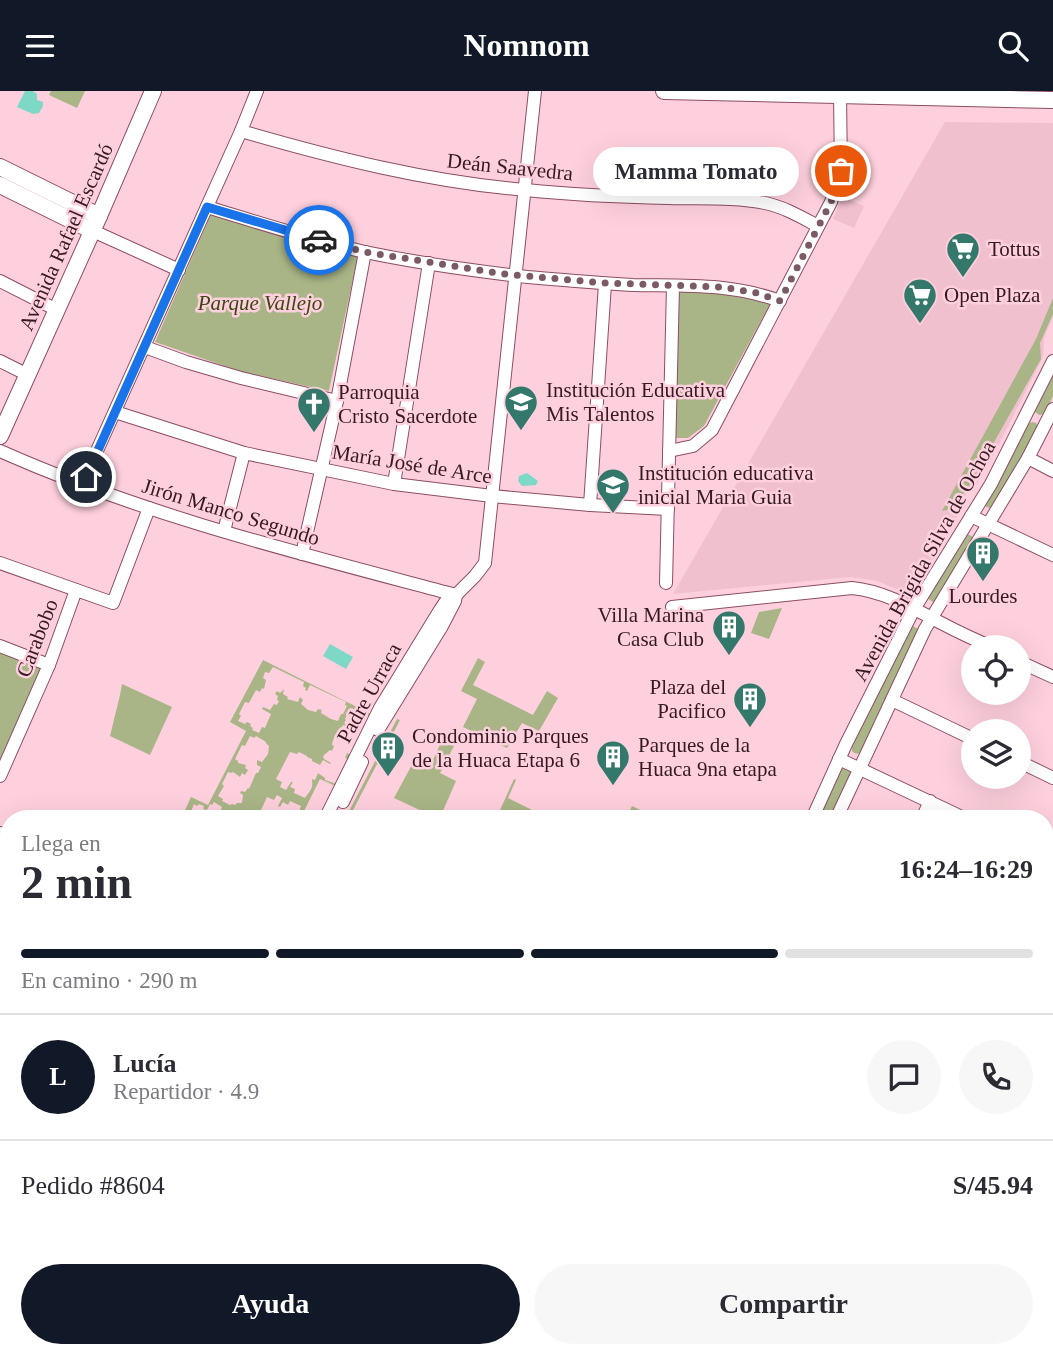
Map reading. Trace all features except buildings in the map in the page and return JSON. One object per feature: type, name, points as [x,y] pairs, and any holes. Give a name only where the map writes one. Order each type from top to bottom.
[{"type":"main road","name":"Avenida Rafael Escardó","points":[[0,436],[153,91]]},
{"type":"main road","points":[[664,91],[933,94],[1053,100]]},
{"type":"main road","points":[[0,167],[96,223]]},
{"type":"main road","points":[[0,185],[96,223]]},
{"type":"street","points":[[82,484],[257,91]]},
{"type":"street","name":"Padre Urraca","points":[[334,810],[380,708],[447,598],[456,595],[485,563],[535,91]]},
{"type":"street","points":[[670,451],[692,446],[712,430],[831,202],[841,171],[840,95]]},
{"type":"street","name":"Deán Saavedra","points":[[241,131],[336,157],[432,178],[524,190],[631,197],[744,200],[789,211],[818,226]]},
{"type":"street","points":[[207,207],[365,252],[429,263],[516,275],[605,283],[741,289],[780,301]]},
{"type":"street","points":[[96,223],[179,270]]},
{"type":"street","points":[[302,554],[337,401],[365,252]]},
{"type":"street","points":[[394,484],[429,263]]},
{"type":"street","points":[[0,281],[57,310]]},
{"type":"street","points":[[590,505],[605,283]]},
{"type":"street","points":[[666,583],[673,286]]},
{"type":"street","points":[[145,347],[241,378],[337,401]]},
{"type":"street","points":[[0,361],[28,375]]},
{"type":"street","name":"Avenida Brigida Silva de Ochoa","points":[[816,810],[914,609],[990,484],[1053,361]]},
{"type":"street","name":"Avenida Brigida Silva de Ochoa","points":[[840,810],[931,618],[1028,458],[1053,409]]},
{"type":"street","name":"María José de Arce","points":[[116,412],[244,453],[394,484],[590,505],[668,509]]},
{"type":"street","points":[[1027,414],[1047,423]]},
{"type":"street","name":"Jirón Manco Segundo","points":[[0,451],[149,509],[456,595]]},
{"type":"street","points":[[224,531],[244,453]]},
{"type":"street","points":[[1028,458],[1053,471]]},
{"type":"street","points":[[0,563],[113,603],[149,509]]},
{"type":"street","points":[[971,516],[1053,555]]},
{"type":"street","points":[[672,607],[852,588],[875,591],[966,635]]},
{"type":"street","name":"Carabobo","points":[[0,776],[49,665],[76,590]]},
{"type":"street","points":[[0,646],[49,665]]},
{"type":"street","points":[[1031,667],[1053,677]]},
{"type":"street","points":[[892,700],[961,733]]},
{"type":"street","points":[[839,759],[948,810]]},
{"type":"street","points":[[1031,767],[1053,778]]},
{"type":"street","points":[[926,810],[930,801]]},
{"type":"shaded area","points":[[25,91],[33,91],[37,94],[37,100],[43,102],[39,113],[33,114],[17,107]]},
{"type":"shaded area","points":[[945,122],[1053,123],[1053,317],[1044,338],[1043,357],[989,464],[974,489],[966,494],[964,505],[911,595],[877,581],[850,577],[673,594]]},
{"type":"shaded area","points":[[842,197],[864,206],[854,228],[833,219]]},
{"type":"shaded area","points":[[527,473],[538,481],[536,485],[522,486],[518,481],[519,476]]},
{"type":"shaded area","points":[[330,644],[353,657],[346,669],[323,656]]},
{"type":"green space","points":[[51,91],[85,91],[77,108],[49,95]]},
{"type":"green space","name":"Parque Vallejo","points":[[212,212],[358,255],[329,391],[242,372],[155,342]]},
{"type":"green space","points":[[678,291],[724,292],[770,304],[704,426],[688,438],[674,438]]},
{"type":"green space","points":[[1053,298],[1053,314],[1040,343],[1041,359],[967,490],[947,510],[942,511],[1036,339]]},
{"type":"green space","points":[[1053,364],[1053,396],[1045,414],[1039,415],[1034,411]]},
{"type":"green space","points":[[1036,423],[1039,429],[993,510],[985,506],[1028,424]]},
{"type":"green space","points":[[966,533],[975,538],[936,604],[927,598]]},
{"type":"green space","points":[[782,608],[769,639],[751,633],[759,612]]},
{"type":"green space","points":[[911,625],[920,630],[862,752],[855,753],[852,747],[883,678]]},
{"type":"green space","points":[[0,649],[44,667],[0,767]]},
{"type":"green space","points":[[478,658],[485,662],[473,685],[533,715],[547,691],[558,698],[539,731],[522,723],[507,748],[463,727],[477,699],[461,691]]},
{"type":"green space","points":[[263,660],[375,716],[340,788],[320,779],[304,810],[300,810],[301,806],[290,801],[288,805],[283,802],[278,806],[282,798],[277,795],[274,800],[267,797],[261,810],[221,810],[222,807],[214,802],[207,810],[203,809],[204,806],[194,804],[192,810],[185,810],[191,797],[208,805],[246,731],[230,722]],"holes":[[[273,667],[304,682],[303,686],[307,691],[310,685],[346,702],[347,706],[338,721],[321,713],[322,708],[316,712],[308,710],[301,704],[303,700],[300,697],[298,702],[287,699],[283,694],[284,689],[275,694],[279,701],[277,705],[274,704],[270,710],[263,707],[262,709],[271,714],[265,728],[262,727],[259,733],[252,730],[251,724],[238,721],[245,702],[249,703],[256,690],[260,692],[264,689],[265,672],[269,673]],[[350,708],[362,711],[370,717],[351,755],[347,753],[345,758],[349,759],[337,784],[325,780],[318,773],[315,780],[312,779],[312,787],[305,798],[294,793],[295,789],[290,787],[293,782],[286,790],[280,787],[282,782],[276,779],[290,752],[299,752],[320,765],[323,760],[331,763],[323,756],[332,751],[333,740],[338,732],[346,736],[340,730],[343,725],[347,725],[344,723]],[[250,736],[256,736],[266,742],[269,746],[268,754],[262,762],[257,760],[257,765],[261,767],[249,789],[241,791],[242,803],[230,805],[218,796],[228,772],[240,777],[248,770],[246,765],[235,759]]]},
{"type":"green space","points":[[122,684],[172,707],[150,755],[110,736]]},
{"type":"green space","points":[[397,719],[400,720],[353,810],[350,810]]},
{"type":"green space","points":[[442,740],[454,746],[440,773],[456,781],[443,810],[420,810],[394,798],[414,761],[429,769]]},
{"type":"green space","points":[[847,768],[850,775],[835,810],[822,810],[840,770]]},
{"type":"green space","points":[[514,779],[516,780],[508,798],[532,810],[500,810]]},
{"type":"way so far","points":[[319,240],[365,252],[504,274],[605,283],[722,287],[741,289],[780,301],[831,202],[841,171]]},
{"type":"place","name":"Mamma Tomato","points":[[841,171]]},
{"type":"place","name":"Tottus","points":[[963,279]]},
{"type":"place","name":"Open Plaza","points":[[920,325]]},
{"type":"place","name":"Institución Educativa Mis Talentos","points":[[521,432]]},
{"type":"place","name":"Parroquia Cristo Sacerdote","points":[[314,434]]},
{"type":"place","name":"Institución educativa inicial Maria Guia","points":[[613,515]]},
{"type":"place","name":"Lourdes","points":[[983,583]]},
{"type":"place","name":"Villa Marina Casa Club","points":[[729,657]]},
{"type":"place","name":"Plaza del Pacifico","points":[[750,729]]},
{"type":"place","name":"Condominio Parques de la Huaca Etapa 6","points":[[388,778]]},
{"type":"place","name":"Parques de la Huaca 9na etapa","points":[[613,787]]},
{"type":"route","points":[[86,477],[207,207],[319,240]]}]
